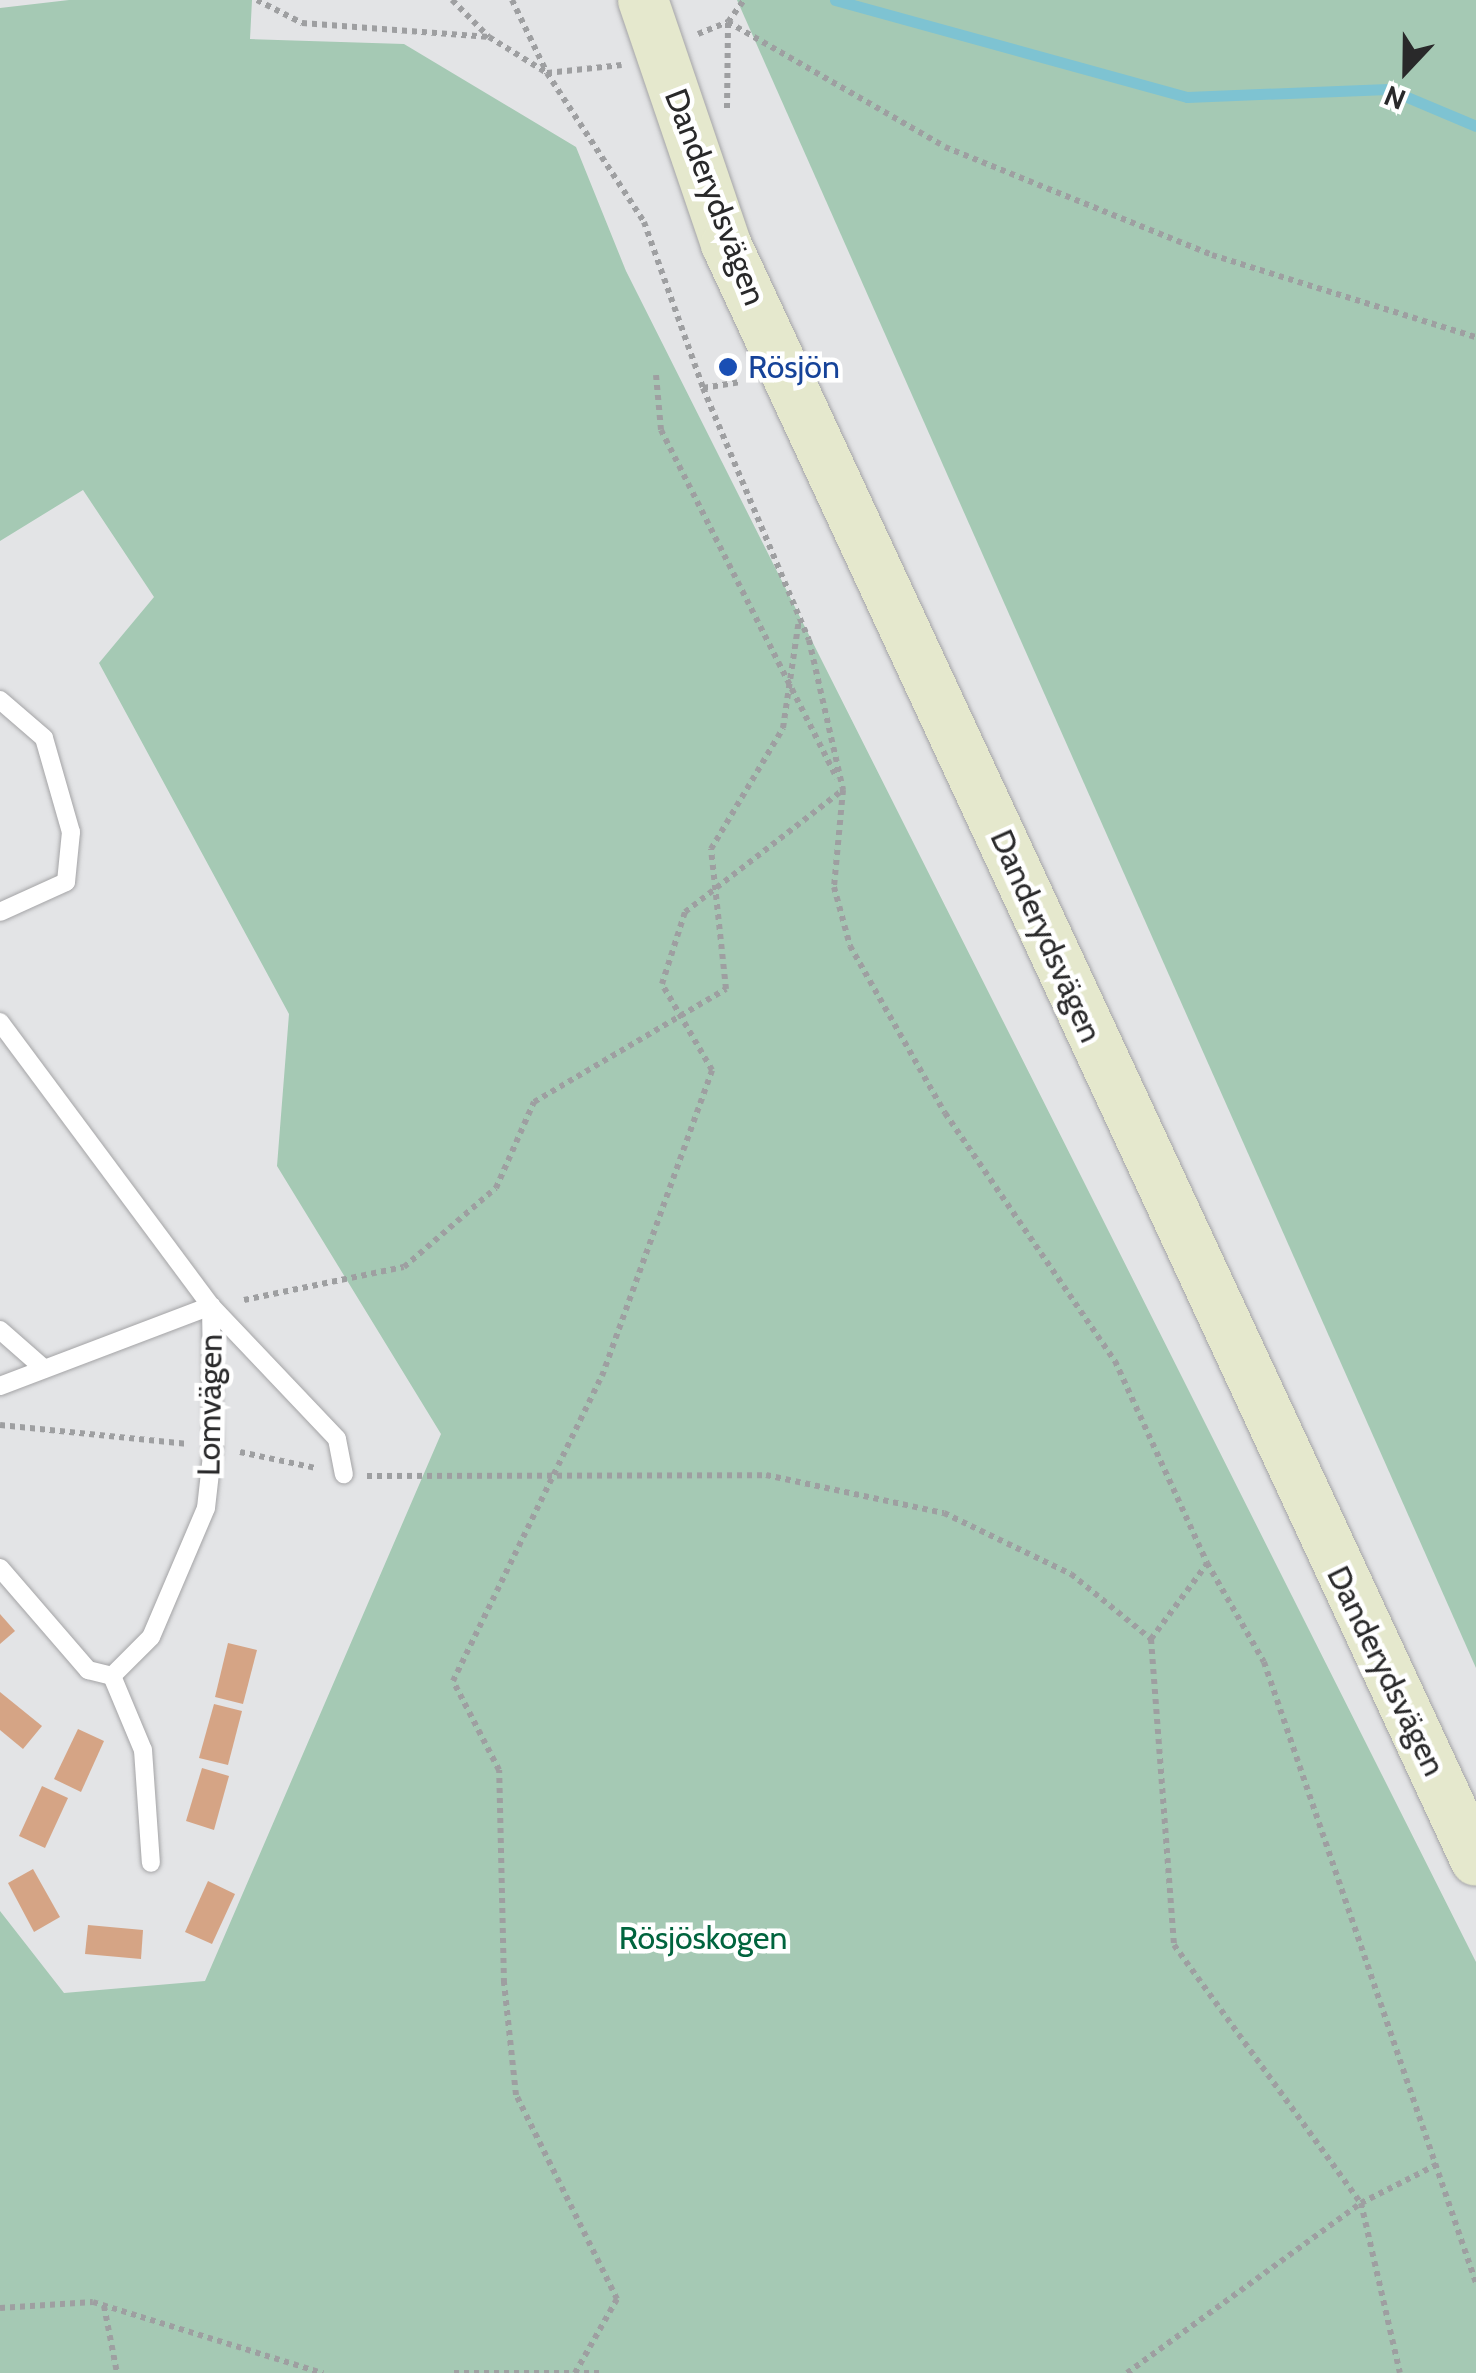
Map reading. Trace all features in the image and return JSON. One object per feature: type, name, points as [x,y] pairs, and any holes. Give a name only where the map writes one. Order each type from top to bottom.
[{"type":"main road","name":"Danderydsvägen","points":[[643,0],[726,244],[1476,1861]]},
{"type":"lane","points":[[0,700],[44,738],[72,832],[66,882],[0,912]]},
{"type":"lane","name":"Lomvägen","points":[[0,1022],[212,1306],[213,1447],[206,1508],[151,1637],[112,1676]]},
{"type":"lane","points":[[212,1306],[337,1439],[344,1474]]},
{"type":"lane","name":"Lomvägen","points":[[0,1386],[41,1366],[212,1306]]},
{"type":"lane","points":[[0,1330],[41,1366]]},
{"type":"lane","points":[[0,1568],[88,1670],[112,1676],[143,1750],[151,1863]]},
{"type":"path","points":[[257,0],[302,23],[489,37]]},
{"type":"path","points":[[452,0],[489,37],[546,72],[624,64]]},
{"type":"path","points":[[460,0],[464,13]]},
{"type":"path","points":[[512,0],[546,72],[644,222],[668,275],[703,388],[799,618],[843,790],[834,887],[850,946],[944,1113],[1115,1361],[1208,1564],[1264,1662],[1476,2283]]},
{"type":"path","points":[[698,34],[728,22],[744,0]]},
{"type":"path","points":[[728,22],[945,147],[1212,255],[1476,337]]},
{"type":"path","points":[[656,375],[661,430],[843,790]]},
{"type":"path","points":[[212,1306],[404,1267],[496,1188],[534,1102],[726,989],[712,849],[783,728],[799,618]]},
{"type":"path","points":[[576,2372],[617,2299],[516,2095],[504,1983],[498,1770],[453,1681],[548,1477],[602,1376],[712,1070],[662,984],[685,912],[843,790]]},
{"type":"path","points":[[0,1425],[213,1447],[344,1474],[766,1475],[944,1513],[1071,1574],[1152,1639]]},
{"type":"path","points":[[1208,1564],[1152,1639],[1174,1944],[1361,2203],[1400,2373]]},
{"type":"path","points":[[1127,2373],[1361,2203],[1438,2164]]},
{"type":"path","points":[[104,2304],[117,2373]]},
{"type":"path","points":[[0,2308],[104,2304],[322,2373]]},
{"type":"path","points":[[454,2373],[602,2373]]},
{"type":"green space","name":"Rösjöskogen","points":[[69,0],[252,0],[250,39],[404,44],[576,147],[626,271],[1476,1962],[1476,2373],[0,2373],[0,1911],[64,1993],[205,1981],[441,1434],[277,1166],[289,1014],[99,663],[154,597],[83,490],[0,541],[0,8]]},
{"type":"green space","points":[[737,0],[1476,0],[1476,1668]]},
{"type":"building","points":[[0,1614],[15,1631],[0,1644]]},
{"type":"building","points":[[228,1643],[257,1650],[243,1704],[215,1697]]},
{"type":"building","points":[[0,1692],[42,1726],[23,1749],[0,1730]]},
{"type":"building","points":[[214,1704],[242,1711],[228,1765],[199,1758]]},
{"type":"building","points":[[78,1729],[104,1741],[81,1792],[54,1779]]},
{"type":"building","points":[[202,1768],[229,1776],[214,1830],[186,1821]]},
{"type":"building","points":[[42,1786],[68,1798],[45,1848],[19,1836]]},
{"type":"building","points":[[33,1869],[60,1917],[34,1932],[8,1883]]},
{"type":"building","points":[[208,1881],[235,1894],[212,1944],[185,1932]]},
{"type":"building","points":[[88,1925],[143,1930],[141,1959],[85,1954]]},
{"type":"waterway","points":[[835,0],[1187,97],[1388,89],[1476,126]]},
{"type":"place","name":"Rösjön","points":[[728,367]]}]
